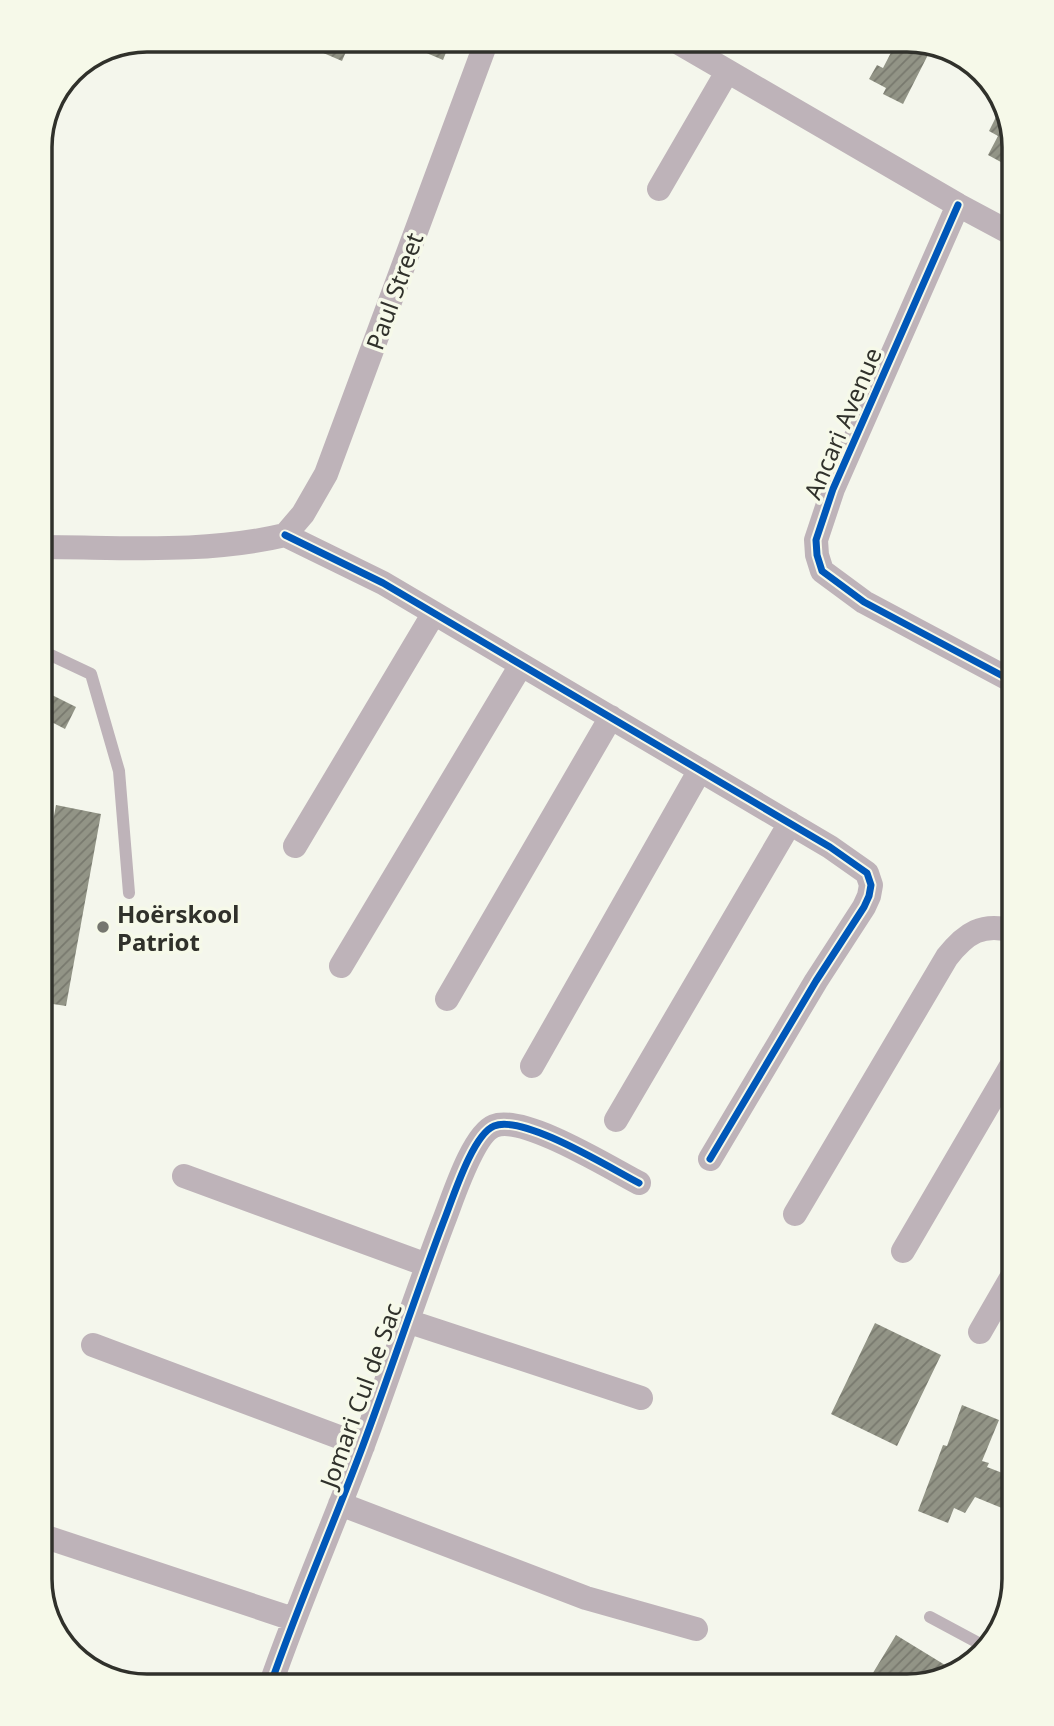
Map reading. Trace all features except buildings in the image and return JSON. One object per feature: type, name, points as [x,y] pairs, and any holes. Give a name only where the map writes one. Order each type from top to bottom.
[{"type":"street","name":"Paul Street","points":[[285,534],[303,514],[326,474],[482,52]]},
{"type":"street","points":[[705,53],[727,72],[1002,229]]},
{"type":"street","points":[[659,189],[727,72]]},
{"type":"street","name":"Ancari Avenue","points":[[958,205],[833,489],[816,540],[817,555],[822,570],[864,602],[1002,676]]},
{"type":"street","points":[[53,547],[200,547],[251,543],[285,534],[383,583],[790,823],[857,864],[867,873],[871,885],[864,907],[816,981],[710,1159]]},
{"type":"street","points":[[295,846],[434,613]]},
{"type":"street","points":[[341,966],[521,665]]},
{"type":"street","points":[[447,999],[611,717]]},
{"type":"street","points":[[532,1066],[699,769]]},
{"type":"street","points":[[616,1120],[790,823]]},
{"type":"street","points":[[795,1214],[947,957],[958,943],[974,932],[988,927],[1002,929]]},
{"type":"street","points":[[903,1251],[1002,1082]]},
{"type":"street","name":"Jomari Cul de Sac","points":[[277,1673],[293,1619],[363,1446],[427,1265],[483,1133],[495,1125],[514,1124],[539,1131],[639,1183]]},
{"type":"street","points":[[184,1176],[427,1265]]},
{"type":"street","points":[[981,1332],[1002,1294]]},
{"type":"street","points":[[407,1321],[641,1398]]},
{"type":"street","points":[[93,1345],[363,1446]]},
{"type":"street","points":[[341,1504],[586,1598],[696,1629]]},
{"type":"street","points":[[52,1539],[293,1619]]},
{"type":"lane","points":[[53,656],[90,674],[119,771],[129,893]]},
{"type":"lane","points":[[930,1616],[977,1642]]},
{"type":"cycle path","points":[[958,205],[833,489],[816,540],[817,555],[822,571],[864,602],[1002,676]]},
{"type":"cycle path","points":[[285,535],[383,583],[830,847],[867,873],[871,885],[864,907],[816,981],[710,1159]]},
{"type":"cycle path","points":[[275,1673],[362,1448],[457,1185],[478,1142],[494,1126],[507,1124],[525,1128],[566,1144],[639,1183]]},
{"type":"place","name":"Hoërskool Patriot","points":[[103,927]]}]
